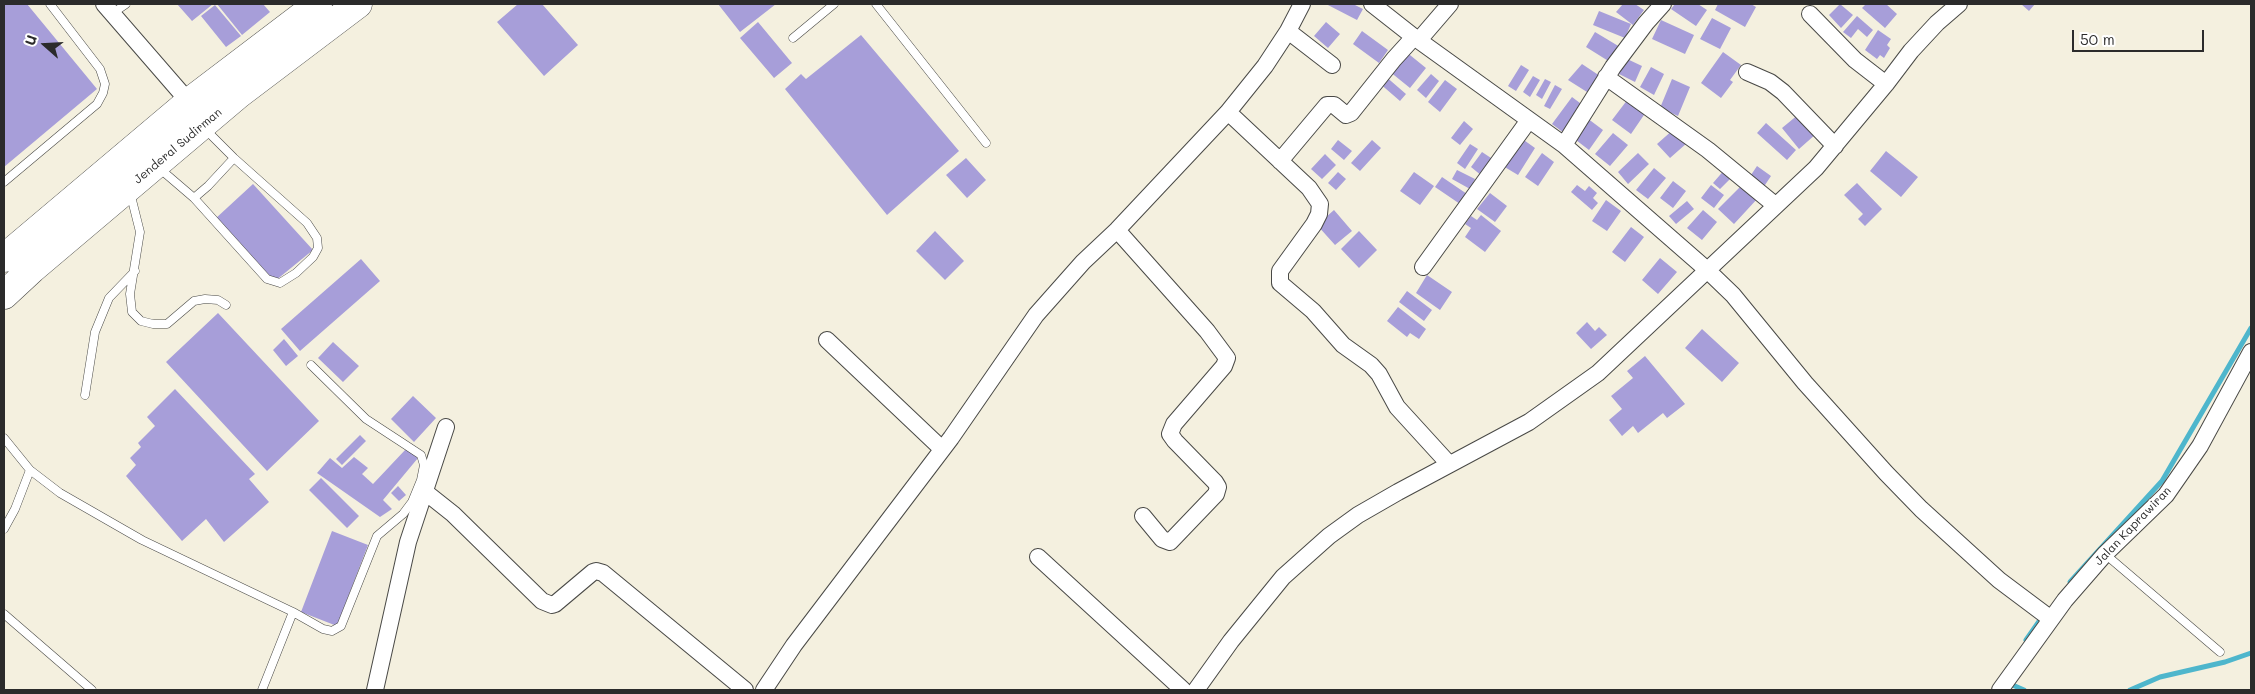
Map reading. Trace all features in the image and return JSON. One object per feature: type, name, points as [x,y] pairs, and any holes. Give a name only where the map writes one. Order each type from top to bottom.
[{"type":"highway","name":"Jenderal Sudirman","points":[[4,258],[189,102],[318,4]]},
{"type":"highway","name":"Jenderal Sudirman","points":[[4,295],[247,88],[358,4]]},
{"type":"street","points":[[764,690],[831,594],[942,449],[1036,315],[1083,262],[1117,230],[1228,112],[1265,66],[1288,31],[1302,4]]},
{"type":"street","points":[[1372,4],[1417,39],[1564,145],[1706,269],[1734,295],[1805,383],[1921,509],[1992,574],[2046,615]]},
{"type":"street","points":[[1280,160],[1328,105],[1334,105],[1346,115],[1350,114],[1394,58],[1417,39],[1450,4]]},
{"type":"street","points":[[1564,145],[1606,77],[1646,23],[1663,4]]},
{"type":"street","points":[[1196,690],[1231,641],[1263,601],[1307,554],[1358,515],[1529,422],[1598,374],[1668,309],[1706,269],[1816,168],[1921,40],[1959,4]]},
{"type":"street","points":[[114,7],[189,102]]},
{"type":"street","points":[[1810,14],[1855,60],[1886,84]]},
{"type":"street","points":[[1288,31],[1332,65]]},
{"type":"street","points":[[1747,72],[1770,82],[1783,92],[1835,146]]},
{"type":"street","points":[[1606,77],[1708,150],[1775,205]]},
{"type":"street","points":[[1228,112],[1309,188],[1320,204],[1319,214],[1314,224],[1280,271],[1280,283],[1313,311],[1343,344],[1371,365],[1379,374],[1398,407],[1412,425],[1449,464]]},
{"type":"street","points":[[1423,267],[1529,120]]},
{"type":"street","points":[[1117,230],[1207,331],[1227,358],[1224,366],[1174,424],[1170,434],[1175,442],[1218,487],[1216,494],[1170,542],[1162,539],[1143,516]]},
{"type":"street","points":[[827,340],[942,449]]},
{"type":"street","name":"Jalan Kaprawiran","points":[[2000,690],[2046,615],[2105,554],[2147,515],[2170,488],[2200,446],[2251,352]]},
{"type":"street","points":[[375,690],[408,542],[446,427]]},
{"type":"street","points":[[424,491],[453,514],[542,601],[555,604],[593,572],[599,572],[745,690]]},
{"type":"street","points":[[1038,557],[1183,690]]},
{"type":"lane","points":[[4,182],[97,104],[103,93],[104,84],[100,70],[50,4]]},
{"type":"lane","points":[[793,38],[834,4]]},
{"type":"lane","points":[[876,4],[986,143]]},
{"type":"lane","points":[[155,165],[194,198],[267,279],[274,283],[280,283],[296,273],[313,257],[318,248],[317,238],[307,223],[234,158],[202,126]]},
{"type":"lane","points":[[194,198],[234,158]]},
{"type":"lane","points":[[128,188],[140,232],[130,294],[132,312],[141,321],[153,324],[167,324],[194,301],[205,299],[218,300],[226,305]]},
{"type":"lane","points":[[85,395],[94,332],[109,298],[135,271]]},
{"type":"lane","points":[[4,438],[30,470],[60,493],[142,540],[293,612],[323,629],[332,631],[341,626],[377,536],[403,514],[412,502],[422,480],[424,465],[421,455],[366,419],[311,364]]},
{"type":"lane","points":[[4,529],[15,509],[30,470]]},
{"type":"lane","points":[[2105,554],[2220,652]]},
{"type":"lane","points":[[262,690],[293,612]]},
{"type":"lane","points":[[4,614],[92,690]]},
{"type":"building","points":[[4,4],[27,4],[97,89],[4,167]]},
{"type":"building","points":[[177,4],[213,4],[192,21]]},
{"type":"building","points":[[217,4],[263,4],[270,12],[242,35]]},
{"type":"building","points":[[518,4],[542,4],[578,45],[544,76],[497,22]]},
{"type":"building","points":[[718,4],[776,4],[740,32]]},
{"type":"building","points":[[1326,4],[1353,4],[1363,9],[1357,20]]},
{"type":"building","points":[[1623,4],[1635,4],[1644,10],[1633,25],[1616,12]]},
{"type":"building","points":[[1675,4],[1698,4],[1707,10],[1696,26],[1671,9]]},
{"type":"building","points":[[1718,4],[1751,4],[1756,7],[1745,27],[1715,10]]},
{"type":"building","points":[[1840,4],[1853,15],[1841,28],[1829,15]]},
{"type":"building","points":[[1866,4],[1886,4],[1897,14],[1885,28],[1862,8]]},
{"type":"building","points":[[2021,4],[2035,4],[2029,11]]},
{"type":"building","points":[[215,5],[241,36],[226,47],[201,16]]},
{"type":"building","points":[[1599,11],[1631,24],[1625,38],[1593,25]]},
{"type":"building","points":[[1857,16],[1873,30],[1867,37],[1858,29],[1851,38],[1843,32]]},
{"type":"building","points":[[1712,18],[1731,28],[1720,49],[1700,39]]},
{"type":"building","points":[[1661,20],[1694,35],[1685,54],[1652,39]]},
{"type":"building","points":[[758,22],[792,63],[774,78],[740,38]]},
{"type":"building","points":[[1326,22],[1340,34],[1328,48],[1314,36]]},
{"type":"building","points":[[1878,30],[1891,39],[1887,45],[1890,48],[1884,58],[1880,55],[1877,59],[1865,50]]},
{"type":"building","points":[[1362,31],[1388,50],[1379,63],[1353,44]]},
{"type":"building","points":[[1595,32],[1620,47],[1610,62],[1586,47]]},
{"type":"building","points":[[861,35],[959,151],[887,215],[785,89],[801,74],[806,79]]},
{"type":"building","points":[[1405,51],[1426,68],[1410,88],[1389,71]]},
{"type":"building","points":[[1723,52],[1741,65],[1730,80],[1733,82],[1721,98],[1701,83]]},
{"type":"building","points":[[1625,58],[1642,66],[1635,82],[1617,73]]},
{"type":"building","points":[[1582,64],[1600,76],[1587,92],[1568,80]]},
{"type":"building","points":[[1521,65],[1529,70],[1516,91],[1508,86]]},
{"type":"building","points":[[1651,67],[1664,74],[1654,95],[1640,87]]},
{"type":"building","points":[[1431,74],[1439,81],[1426,98],[1417,90]]},
{"type":"building","points":[[1384,75],[1406,94],[1400,101],[1378,82]]},
{"type":"building","points":[[1533,76],[1540,80],[1530,97],[1523,92]]},
{"type":"building","points":[[1545,79],[1551,82],[1542,99],[1536,95]]},
{"type":"building","points":[[1672,79],[1690,87],[1678,116],[1660,108]]},
{"type":"building","points":[[1445,80],[1457,89],[1440,112],[1428,102]]},
{"type":"building","points":[[1555,85],[1562,89],[1550,109],[1544,106]]},
{"type":"building","points":[[1572,97],[1584,106],[1564,133],[1552,124]]},
{"type":"building","points":[[1628,99],[1646,112],[1631,134],[1612,120]]},
{"type":"building","points":[[1799,114],[1816,134],[1799,149],[1782,128]]},
{"type":"building","points":[[1587,118],[1603,130],[1589,150],[1572,137]]},
{"type":"building","points":[[1464,121],[1473,129],[1460,145],[1451,138]]},
{"type":"building","points":[[1766,123],[1796,150],[1787,160],[1757,133]]},
{"type":"building","points":[[1674,129],[1687,143],[1670,158],[1657,144]]},
{"type":"building","points":[[1613,133],[1628,145],[1610,166],[1595,154]]},
{"type":"building","points":[[1521,138],[1535,148],[1518,175],[1503,166]]},
{"type":"building","points":[[1338,140],[1352,151],[1344,160],[1331,149]]},
{"type":"building","points":[[1372,140],[1381,148],[1360,171],[1351,163]]},
{"type":"building","points":[[1470,144],[1478,149],[1465,169],[1457,163]]},
{"type":"building","points":[[1886,151],[1918,177],[1901,197],[1870,171]]},
{"type":"building","points":[[1482,152],[1494,160],[1482,176],[1471,167]]},
{"type":"building","points":[[1542,153],[1554,162],[1538,186],[1525,177]]},
{"type":"building","points":[[1638,153],[1649,164],[1628,184],[1618,172]]},
{"type":"building","points":[[1325,154],[1336,165],[1322,179],[1311,169]]},
{"type":"building","points":[[966,158],[986,180],[967,198],[946,175]]},
{"type":"building","points":[[1757,166],[1771,176],[1763,188],[1749,178]]},
{"type":"building","points":[[1654,168],[1666,178],[1648,199],[1636,190]]},
{"type":"building","points":[[1726,168],[1734,175],[1720,189],[1713,183]]},
{"type":"building","points":[[1457,170],[1475,179],[1470,189],[1452,179]]},
{"type":"building","points":[[1338,172],[1346,179],[1336,190],[1328,183]]},
{"type":"building","points":[[1414,172],[1434,186],[1420,205],[1400,191]]},
{"type":"building","points":[[1442,177],[1467,194],[1460,204],[1435,187]]},
{"type":"building","points":[[1673,181],[1686,191],[1673,208],[1660,198]]},
{"type":"building","points":[[1857,183],[1882,209],[1865,226],[1858,219],[1863,214],[1844,195]]},
{"type":"building","points":[[253,184],[313,250],[275,281],[215,219]]},
{"type":"building","points":[[1743,184],[1758,198],[1734,224],[1718,209]]},
{"type":"building","points":[[1577,185],[1585,191],[1589,186],[1597,193],[1593,198],[1598,203],[1592,210],[1571,192]]},
{"type":"building","points":[[1711,185],[1724,195],[1714,208],[1701,198]]},
{"type":"building","points":[[1490,193],[1507,206],[1495,222],[1477,209]]},
{"type":"building","points":[[1606,200],[1621,211],[1607,231],[1592,221]]},
{"type":"building","points":[[1687,201],[1694,209],[1676,224],[1669,216]]},
{"type":"building","points":[[1334,210],[1352,231],[1335,245],[1317,225]]},
{"type":"building","points":[[1703,210],[1717,222],[1702,240],[1687,228]]},
{"type":"building","points":[[1481,215],[1501,231],[1485,252],[1465,237],[1471,228],[1465,224],[1471,216],[1477,220]]},
{"type":"building","points":[[1631,227],[1644,237],[1625,262],[1612,252]]},
{"type":"building","points":[[935,231],[964,261],[945,280],[916,251]]},
{"type":"building","points":[[1359,231],[1377,250],[1359,268],[1341,249]]},
{"type":"building","points":[[1660,258],[1677,272],[1658,294],[1642,280]]},
{"type":"building","points":[[361,259],[380,281],[300,351],[281,329]]},
{"type":"building","points":[[1427,275],[1452,292],[1440,310],[1416,293]]},
{"type":"building","points":[[1407,291],[1432,310],[1424,321],[1399,302]]},
{"type":"building","points":[[1398,307],[1426,329],[1419,339],[1410,333],[1407,337],[1387,321]]},
{"type":"building","points":[[218,313],[319,421],[267,471],[166,362]]},
{"type":"building","points":[[1587,322],[1595,331],[1599,327],[1607,335],[1591,349],[1576,333]]},
{"type":"building","points":[[1702,329],[1739,363],[1722,382],[1685,348]]},
{"type":"building","points":[[284,339],[298,356],[286,366],[273,350]]},
{"type":"building","points":[[333,342],[359,366],[343,382],[318,358]]},
{"type":"building","points":[[1645,356],[1685,404],[1667,418],[1663,413],[1638,433],[1633,426],[1622,436],[1609,420],[1622,409],[1611,396],[1633,378],[1627,371]]},
{"type":"building","points":[[175,389],[255,474],[249,479],[269,502],[224,542],[206,519],[182,541],[126,476],[136,465],[130,458],[141,447],[138,443],[155,426],[147,417]]},
{"type":"building","points":[[413,396],[436,418],[414,442],[391,419]]},
{"type":"building","points":[[360,435],[366,441],[342,465],[336,459]]},
{"type":"building","points":[[406,449],[418,458],[383,500],[392,509],[380,517],[317,473],[330,458],[342,468],[354,457],[368,468],[362,474],[373,484]]},
{"type":"building","points":[[321,478],[359,516],[347,528],[309,490]]},
{"type":"building","points":[[398,486],[406,495],[399,501],[391,493]]},
{"type":"building","points":[[332,531],[368,545],[337,626],[301,612]]},
{"type":"waterway","points":[[2070,582],[2162,481],[2251,328]]},
{"type":"waterway","points":[[2026,640],[2040,620]]},
{"type":"waterway","points":[[2130,690],[2160,677],[2225,662],[2251,653]]},
{"type":"waterway","points":[[2008,683],[2024,690]]}]
